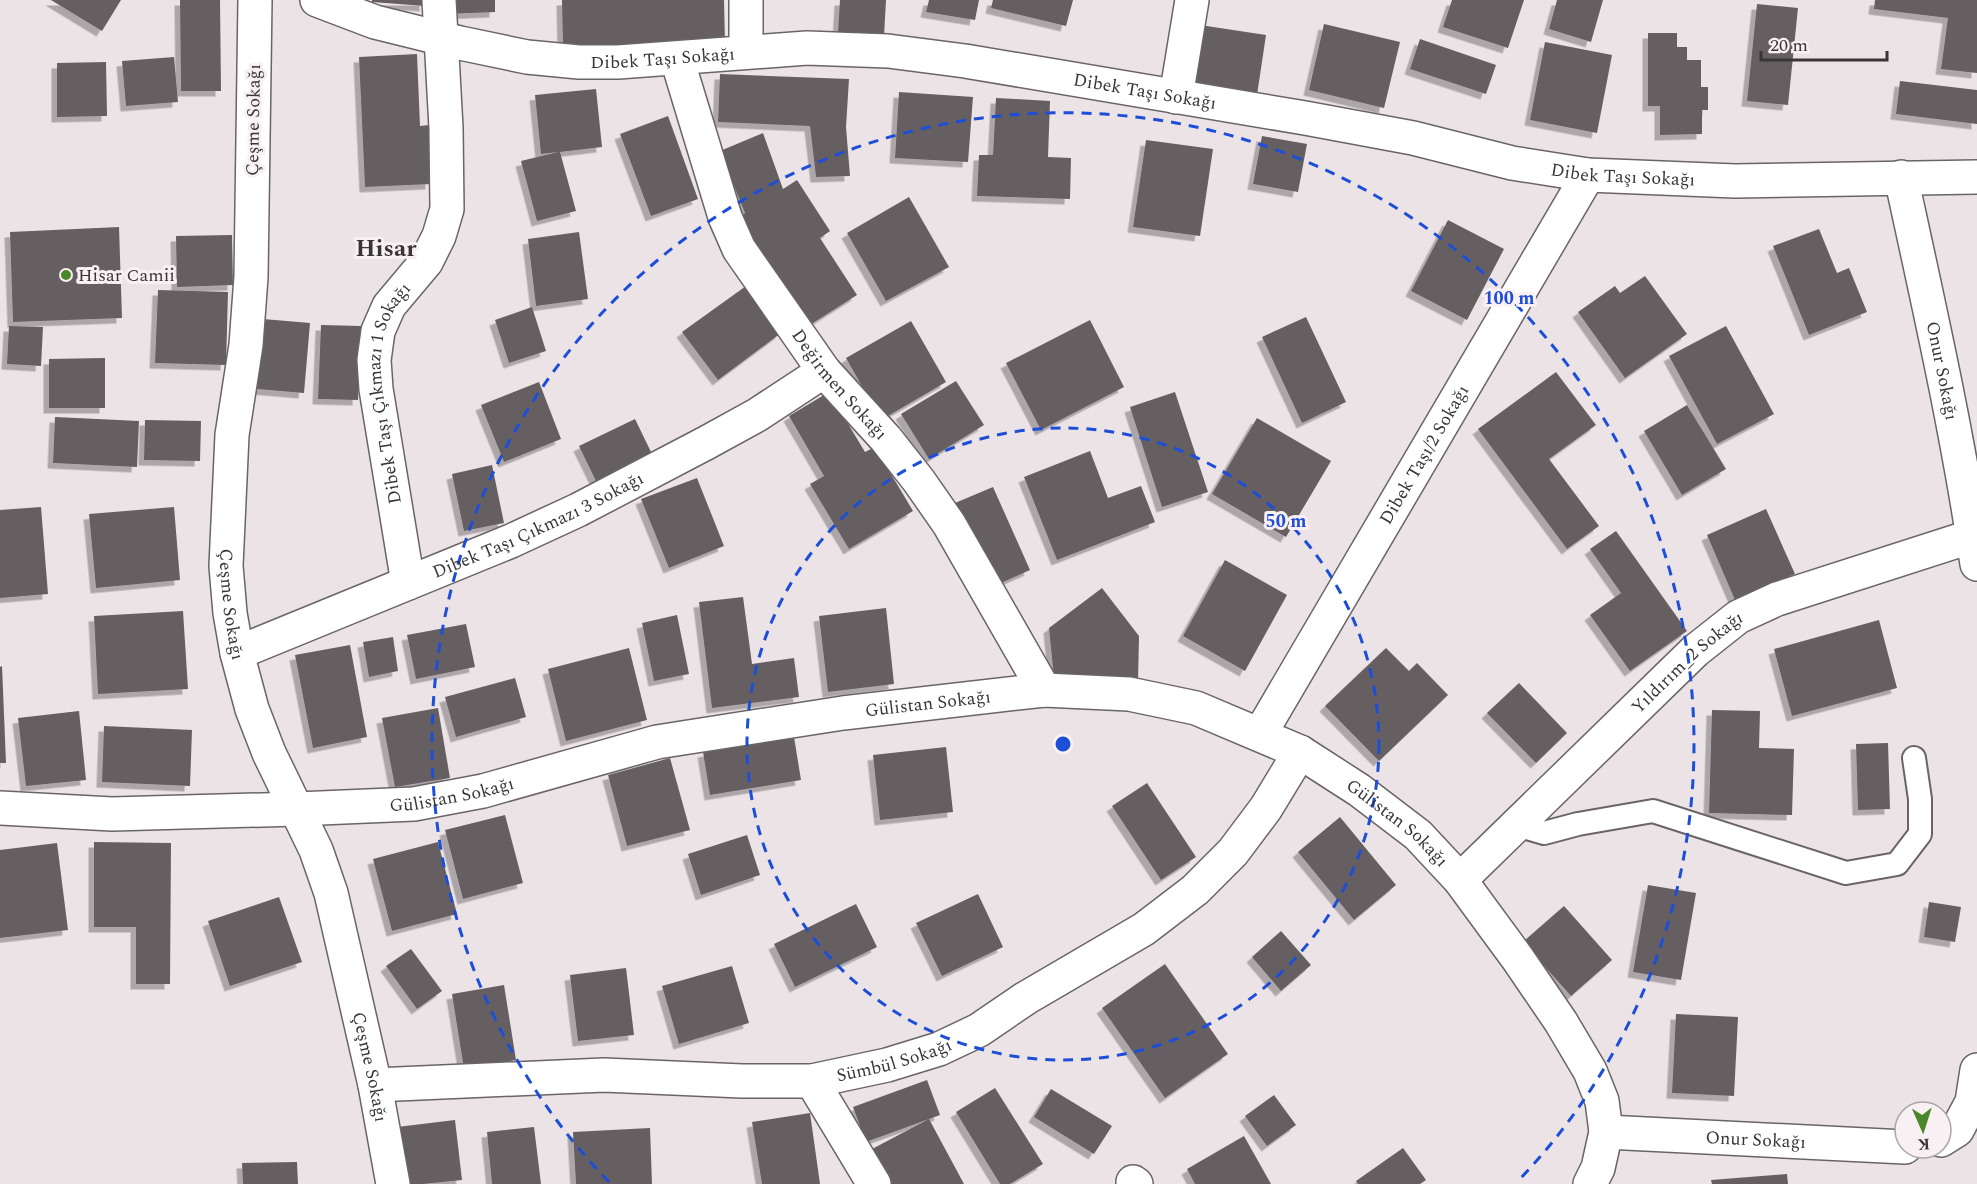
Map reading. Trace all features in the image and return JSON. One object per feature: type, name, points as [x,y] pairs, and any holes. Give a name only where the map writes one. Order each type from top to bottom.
[{"type":"street","name":"Çeşme Sokağı","points":[[255,0],[251,277],[246,345],[232,435],[226,566],[230,613],[237,653],[252,709],[269,753],[316,850],[331,892],[375,1085],[393,1184]]},
{"type":"street","name":"Dibek Taşı Sokağı","points":[[317,0],[375,21],[527,57],[579,62],[677,59],[746,51],[807,48],[888,51],[1316,120],[1413,138],[1512,163],[1588,175],[1735,181],[1977,177]]},
{"type":"street","name":"Dibek Taşı Çıkmazı 1 Sokağı","points":[[408,583],[376,389],[374,360],[378,331],[389,306],[426,262],[439,236],[447,209],[447,139],[439,0]]},
{"type":"street","points":[[746,0],[746,51]]},
{"type":"street","points":[[1176,98],[1192,0]]},
{"type":"street","name":"Değirmen Sokağı","points":[[677,59],[725,216],[739,249],[824,371],[886,439],[925,489],[949,524],[1044,690]]},
{"type":"street","name":"Dibek Taşı/2 Sokağı","points":[[1260,734],[1588,175]]},
{"type":"street","name":"Onur Sokağı","points":[[1901,177],[1939,351],[1975,550]]},
{"type":"street","name":"Dibek Taşı Çıkmazı 3 Sokağı","points":[[237,653],[511,541],[578,510],[747,421],[824,371]]},
{"type":"street","name":"Yıldırım_2 Sokağı","points":[[1460,880],[1695,651],[1738,617],[1777,599],[1975,550]]},
{"type":"street","name":"Gülistan Sokağı","points":[[0,808],[112,814],[414,804],[483,791],[657,742],[843,713],[1044,690],[1129,694],[1196,708],[1299,752],[1359,790],[1418,835],[1460,880],[1537,986],[1590,1071],[1602,1101],[1606,1132],[1598,1168],[1590,1184]]},
{"type":"street","name":"Sümbül Sokağı","points":[[375,1085],[604,1075],[742,1082],[812,1081],[887,1065],[939,1049],[979,1030],[1026,998],[1144,928],[1195,890],[1233,852],[1266,808],[1299,752]]},
{"type":"street","points":[[1953,1132],[1957,1130],[1972,1102],[1977,1070]]},
{"type":"street","points":[[812,1081],[874,1184]]},
{"type":"street","name":"Onur Sokağı","points":[[1606,1132],[1893,1146]]},
{"type":"lane","points":[[1517,825],[1544,833],[1578,824],[1653,811],[1846,873],[1896,864],[1920,834],[1920,799],[1914,758]]},
{"type":"building","points":[[51,0],[121,0],[102,31]]},
{"type":"building","points":[[180,0],[220,0],[221,91],[181,91]]},
{"type":"building","points":[[372,0],[425,0],[425,6],[372,2]]},
{"type":"building","points":[[447,0],[495,0],[495,12],[447,14]]},
{"type":"building","points":[[562,0],[724,0],[725,43],[563,47]]},
{"type":"building","points":[[840,0],[886,0],[884,36],[838,33]]},
{"type":"building","points":[[929,0],[979,0],[975,20],[926,12]]},
{"type":"building","points":[[993,0],[1073,0],[1066,26],[991,8]]},
{"type":"building","points":[[1452,0],[1524,0],[1508,48],[1443,27]]},
{"type":"building","points":[[1557,0],[1603,0],[1591,42],[1549,29]]},
{"type":"building","points":[[1875,0],[1977,0],[1977,73],[1941,69],[1948,18],[1874,9]]},
{"type":"building","points":[[1757,4],[1798,8],[1788,105],[1747,101]]},
{"type":"building","points":[[1324,24],[1400,42],[1384,108],[1309,90]]},
{"type":"building","points":[[1200,25],[1266,35],[1257,95],[1190,84]]},
{"type":"building","points":[[1648,33],[1677,33],[1677,47],[1687,47],[1687,60],[1701,60],[1701,87],[1708,87],[1708,110],[1702,110],[1702,134],[1660,135],[1660,106],[1648,106]]},
{"type":"building","points":[[1420,39],[1496,65],[1486,94],[1410,69]]},
{"type":"building","points":[[1545,42],[1612,55],[1597,133],[1530,120]]},
{"type":"building","points":[[417,54],[420,126],[429,125],[431,184],[365,187],[359,57]]},
{"type":"building","points":[[174,57],[178,102],[126,106],[122,61]]},
{"type":"building","points":[[106,62],[107,116],[57,117],[57,63]]},
{"type":"building","points":[[720,74],[849,79],[846,127],[850,176],[816,177],[810,126],[718,122]]},
{"type":"building","points":[[1900,81],[1977,90],[1977,124],[1896,114]]},
{"type":"building","points":[[596,89],[602,147],[560,152],[576,211],[537,221],[521,161],[558,152],[541,154],[535,95]]},
{"type":"building","points":[[899,92],[973,97],[968,162],[895,158]]},
{"type":"building","points":[[996,98],[1050,101],[1048,157],[1071,158],[1070,199],[977,196],[979,155],[993,155]]},
{"type":"building","points":[[668,116],[698,199],[651,216],[620,134]]},
{"type":"building","points":[[763,133],[783,189],[797,180],[830,231],[820,238],[857,295],[805,328],[735,221],[745,213],[720,151]]},
{"type":"building","points":[[1262,136],[1307,144],[1298,192],[1253,184]]},
{"type":"building","points":[[1146,140],[1213,149],[1200,236],[1133,227]]},
{"type":"building","points":[[909,197],[949,267],[886,301],[847,233]]},
{"type":"building","points":[[1448,220],[1504,249],[1467,320],[1411,291]]},
{"type":"building","name":"Hisar Camii","points":[[119,227],[122,318],[13,322],[10,232]]},
{"type":"building","points":[[1819,229],[1837,273],[1849,268],[1867,312],[1809,335],[1773,246]]},
{"type":"building","points":[[579,232],[588,299],[536,306],[528,239]]},
{"type":"building","points":[[232,235],[233,285],[177,287],[176,236]]},
{"type":"building","points":[[1645,276],[1687,334],[1625,378],[1578,312],[1615,286],[1620,293]]},
{"type":"building","points":[[746,286],[781,333],[718,380],[682,332]]},
{"type":"building","points":[[158,290],[228,292],[226,365],[155,363]]},
{"type":"building","points":[[532,307],[546,351],[509,363],[495,320]]},
{"type":"building","points":[[1306,317],[1346,402],[1302,423],[1262,337]]},
{"type":"building","points":[[263,319],[310,323],[304,393],[257,389]]},
{"type":"building","points":[[1090,320],[1124,387],[1041,430],[1006,363]]},
{"type":"building","points":[[911,321],[946,382],[881,420],[846,358]]},
{"type":"building","points":[[321,325],[361,326],[358,400],[318,399]]},
{"type":"building","points":[[9,326],[43,327],[41,366],[7,364]]},
{"type":"building","points":[[1726,326],[1774,414],[1717,444],[1669,356]]},
{"type":"building","points":[[105,358],[105,408],[49,408],[49,359]]},
{"type":"building","points":[[1556,372],[1596,425],[1549,459],[1599,526],[1567,549],[1478,429]]},
{"type":"building","points":[[956,381],[984,425],[929,459],[901,414]]},
{"type":"building","points":[[539,382],[561,439],[504,462],[481,405]]},
{"type":"building","points":[[829,392],[865,452],[875,447],[913,511],[849,549],[810,484],[824,476],[789,416]]},
{"type":"building","points":[[1175,392],[1208,492],[1162,507],[1130,407]]},
{"type":"building","points":[[1687,405],[1726,469],[1682,495],[1644,431]]},
{"type":"building","points":[[55,417],[139,421],[137,467],[53,463]]},
{"type":"building","points":[[1257,418],[1331,461],[1286,537],[1212,494]]},
{"type":"building","points":[[635,419],[652,454],[596,481],[579,446]]},
{"type":"building","points":[[145,420],[201,421],[200,461],[144,460]]},
{"type":"building","points":[[1090,451],[1108,498],[1141,486],[1155,522],[1057,560],[1024,477]]},
{"type":"building","points":[[492,465],[504,523],[464,531],[452,474]]},
{"type":"building","points":[[697,478],[724,546],[669,568],[641,499]]},
{"type":"building","points":[[993,487],[1030,570],[992,587],[955,503]]},
{"type":"building","points":[[41,507],[48,594],[0,598],[0,510]]},
{"type":"building","points":[[174,507],[180,580],[96,588],[89,514]]},
{"type":"building","points":[[1766,509],[1795,574],[1735,600],[1707,535]]},
{"type":"building","points":[[1616,531],[1687,631],[1630,671],[1590,615],[1621,593],[1590,549]]},
{"type":"building","points":[[1225,560],[1287,595],[1245,671],[1183,636]]},
{"type":"building","points":[[1102,588],[1139,636],[1138,682],[1054,678],[1049,628]]},
{"type":"building","points":[[743,597],[752,664],[794,658],[799,697],[712,708],[699,602]]},
{"type":"building","points":[[886,608],[894,684],[828,692],[819,616]]},
{"type":"building","points":[[183,611],[188,689],[98,694],[94,616]]},
{"type":"building","points":[[677,615],[689,674],[654,681],[642,623]]},
{"type":"building","points":[[1879,620],[1897,688],[1792,716],[1774,649]]},
{"type":"building","points":[[466,624],[475,667],[416,679],[407,635]]},
{"type":"building","points":[[393,637],[398,671],[369,677],[363,642]]},
{"type":"building","points":[[350,645],[367,737],[313,748],[295,655]]},
{"type":"building","points":[[629,648],[647,720],[566,741],[548,669]]},
{"type":"building","points":[[1386,648],[1409,671],[1417,663],[1448,695],[1379,761],[1325,706]]},
{"type":"building","points":[[2,666],[6,763],[0,763],[0,667]]},
{"type":"building","points":[[515,678],[526,717],[456,737],[445,697]]},
{"type":"building","points":[[1519,683],[1567,733],[1536,763],[1487,713]]},
{"type":"building","points":[[438,708],[450,778],[395,787],[382,718]]},
{"type":"building","points":[[1712,710],[1760,711],[1759,748],[1794,749],[1792,815],[1709,813]]},
{"type":"building","points":[[79,711],[86,780],[26,786],[18,718]]},
{"type":"building","points":[[104,726],[192,730],[190,786],[102,782]]},
{"type":"building","points":[[794,737],[801,780],[710,795],[703,752]]},
{"type":"building","points":[[1888,743],[1890,809],[1858,810],[1856,744]]},
{"type":"building","points":[[946,747],[953,812],[880,820],[873,755]]},
{"type":"building","points":[[670,758],[690,830],[627,846],[608,775]]},
{"type":"building","points":[[1147,783],[1196,857],[1161,880],[1112,806]]},
{"type":"building","points":[[505,815],[523,883],[463,899],[445,830]]},
{"type":"building","points":[[1340,817],[1396,885],[1354,920],[1298,852]]},
{"type":"building","points":[[747,835],[760,875],[701,895],[688,854]]},
{"type":"building","points":[[94,842],[171,843],[170,984],[136,984],[136,927],[94,927]]},
{"type":"building","points":[[438,842],[457,914],[392,931],[373,859]]},
{"type":"building","points":[[57,843],[68,930],[0,938],[0,850]]},
{"type":"building","points":[[1648,885],[1696,893],[1681,980],[1633,972]]},
{"type":"building","points":[[978,894],[1003,947],[942,976],[916,923]]},
{"type":"building","points":[[279,897],[302,962],[230,986],[208,921]]},
{"type":"building","points":[[1929,902],[1961,907],[1955,942],[1924,937]]},
{"type":"building","points":[[856,904],[877,947],[795,987],[774,944]]},
{"type":"building","points":[[1564,906],[1612,960],[1571,996],[1523,942]]},
{"type":"building","points":[[1281,931],[1311,965],[1281,991],[1252,957]]},
{"type":"building","points":[[411,949],[442,991],[417,1009],[386,966]]},
{"type":"building","points":[[1165,964],[1228,1054],[1165,1098],[1102,1008]]},
{"type":"building","points":[[732,966],[749,1023],[679,1044],[662,986]]},
{"type":"building","points":[[626,968],[634,1035],[578,1041],[570,975]]},
{"type":"building","points":[[504,985],[516,1060],[464,1069],[452,994]]},
{"type":"building","points":[[1676,1014],[1738,1017],[1734,1096],[1672,1093]]},
{"type":"building","points":[[927,1080],[940,1115],[866,1142],[853,1107]]},
{"type":"building","points":[[995,1088],[1043,1164],[1010,1184],[1000,1184],[956,1112]]},
{"type":"building","points":[[1051,1089],[1112,1126],[1094,1154],[1034,1117]]},
{"type":"building","points":[[1274,1095],[1296,1125],[1267,1146],[1245,1116]]},
{"type":"building","points":[[810,1113],[820,1184],[762,1184],[752,1122]]},
{"type":"building","points":[[929,1119],[964,1184],[890,1184],[872,1149]]},
{"type":"building","points":[[455,1120],[462,1180],[404,1184],[397,1127]]},
{"type":"building","points":[[534,1127],[541,1184],[492,1184],[487,1132]]},
{"type":"building","points":[[650,1128],[652,1184],[576,1184],[573,1132]]},
{"type":"building","points":[[1244,1136],[1271,1184],[1195,1184],[1187,1169]]},
{"type":"building","points":[[1403,1148],[1426,1180],[1420,1184],[1358,1184],[1356,1181]]},
{"type":"building","points":[[297,1162],[298,1184],[243,1184],[242,1163]]},
{"type":"building","points":[[1787,1174],[1788,1184],[1712,1184],[1711,1180]]},
{"type":"place","name":"Hisar Camii","points":[[66,275]]},
{"type":"district","name":"Hisar","points":[[386,248]]}]
